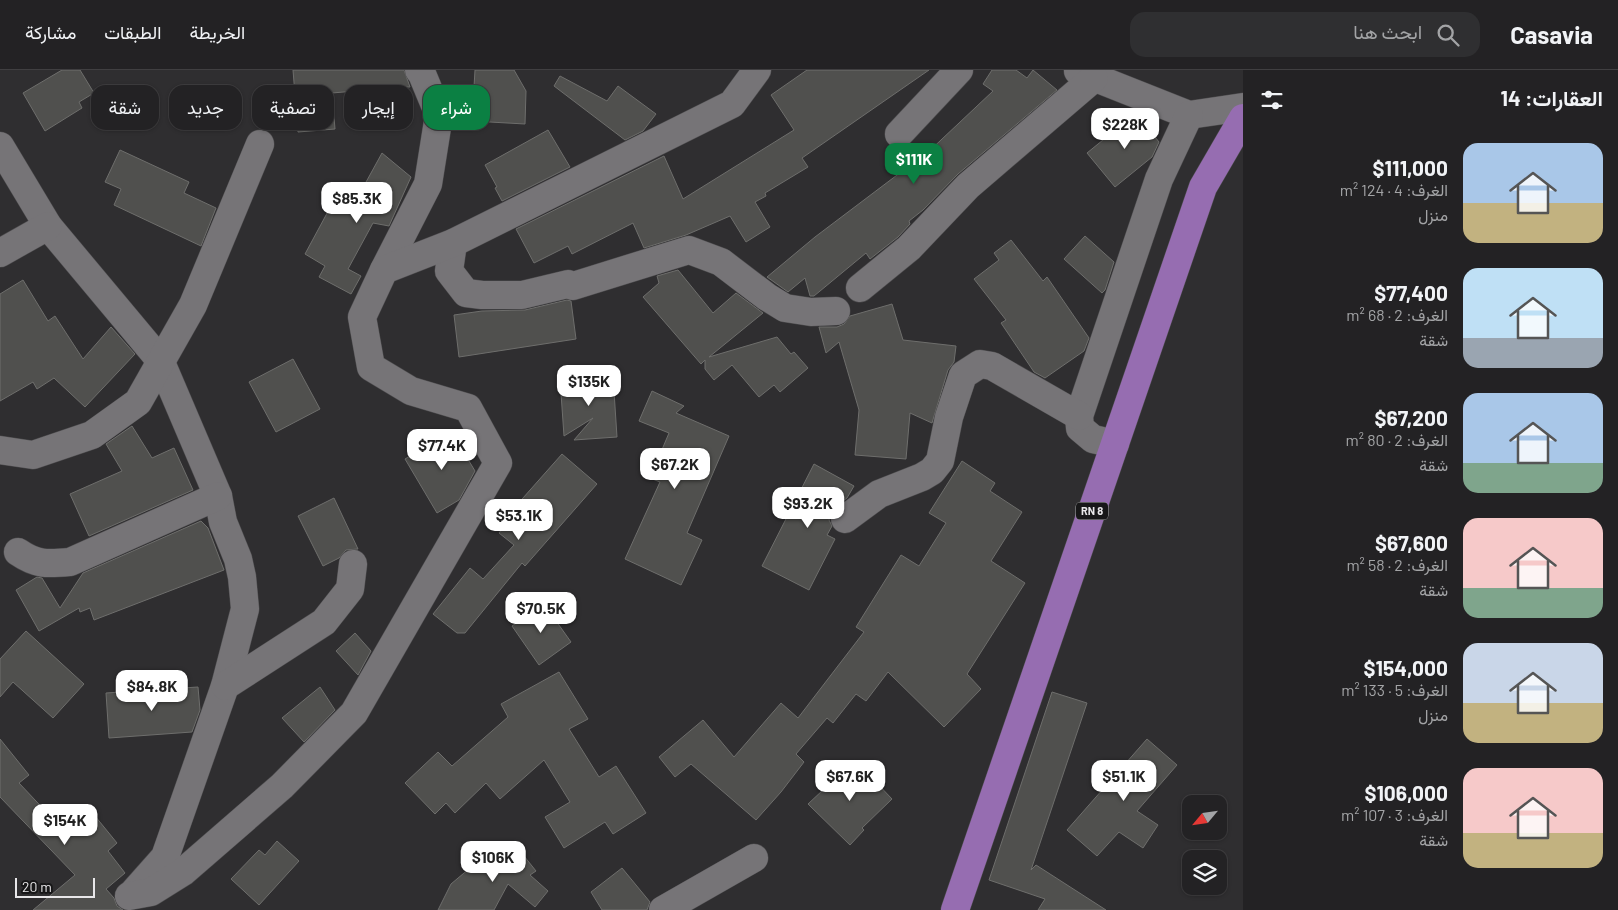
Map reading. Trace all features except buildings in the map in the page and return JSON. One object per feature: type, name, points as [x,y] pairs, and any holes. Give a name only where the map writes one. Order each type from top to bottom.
[{"type":"main road","name":"RN 8","points":[[955,910],[1203,187],[1243,118]]},
{"type":"street","points":[[123,903],[151,892],[183,872],[282,786],[354,713],[498,463],[468,408],[411,391],[370,367],[362,317],[428,184],[439,115],[419,70]]},
{"type":"street","points":[[899,134],[959,70]]},
{"type":"street","points":[[384,270],[453,243],[732,104],[752,73]]},
{"type":"street","points":[[860,288],[909,248],[968,186],[1085,74],[1189,115],[1243,107]]},
{"type":"street","points":[[1115,444],[1093,439],[1080,428],[1079,416],[1159,179],[1189,115]]},
{"type":"street","points":[[0,450],[33,455],[92,435],[138,402],[160,360],[193,305],[260,144]]},
{"type":"street","points":[[0,146],[48,226],[160,360],[218,496],[223,522],[238,559],[242,577],[245,608],[225,686],[165,857],[123,903]]},
{"type":"street","points":[[0,253],[48,226]]},
{"type":"street","points":[[453,243],[449,271],[466,293],[522,295],[568,284],[573,286],[689,250],[721,262],[767,297],[785,308],[812,312],[836,311]]},
{"type":"street","points":[[845,519],[879,494],[922,477],[936,466],[940,461],[949,417],[963,375],[980,364],[992,366],[1079,416]]},
{"type":"street","points":[[18,552],[30,560],[45,564],[70,562],[218,496]]},
{"type":"street","points":[[225,686],[324,622],[350,589],[353,564]]},
{"type":"street","points":[[663,910],[754,858]]}]
